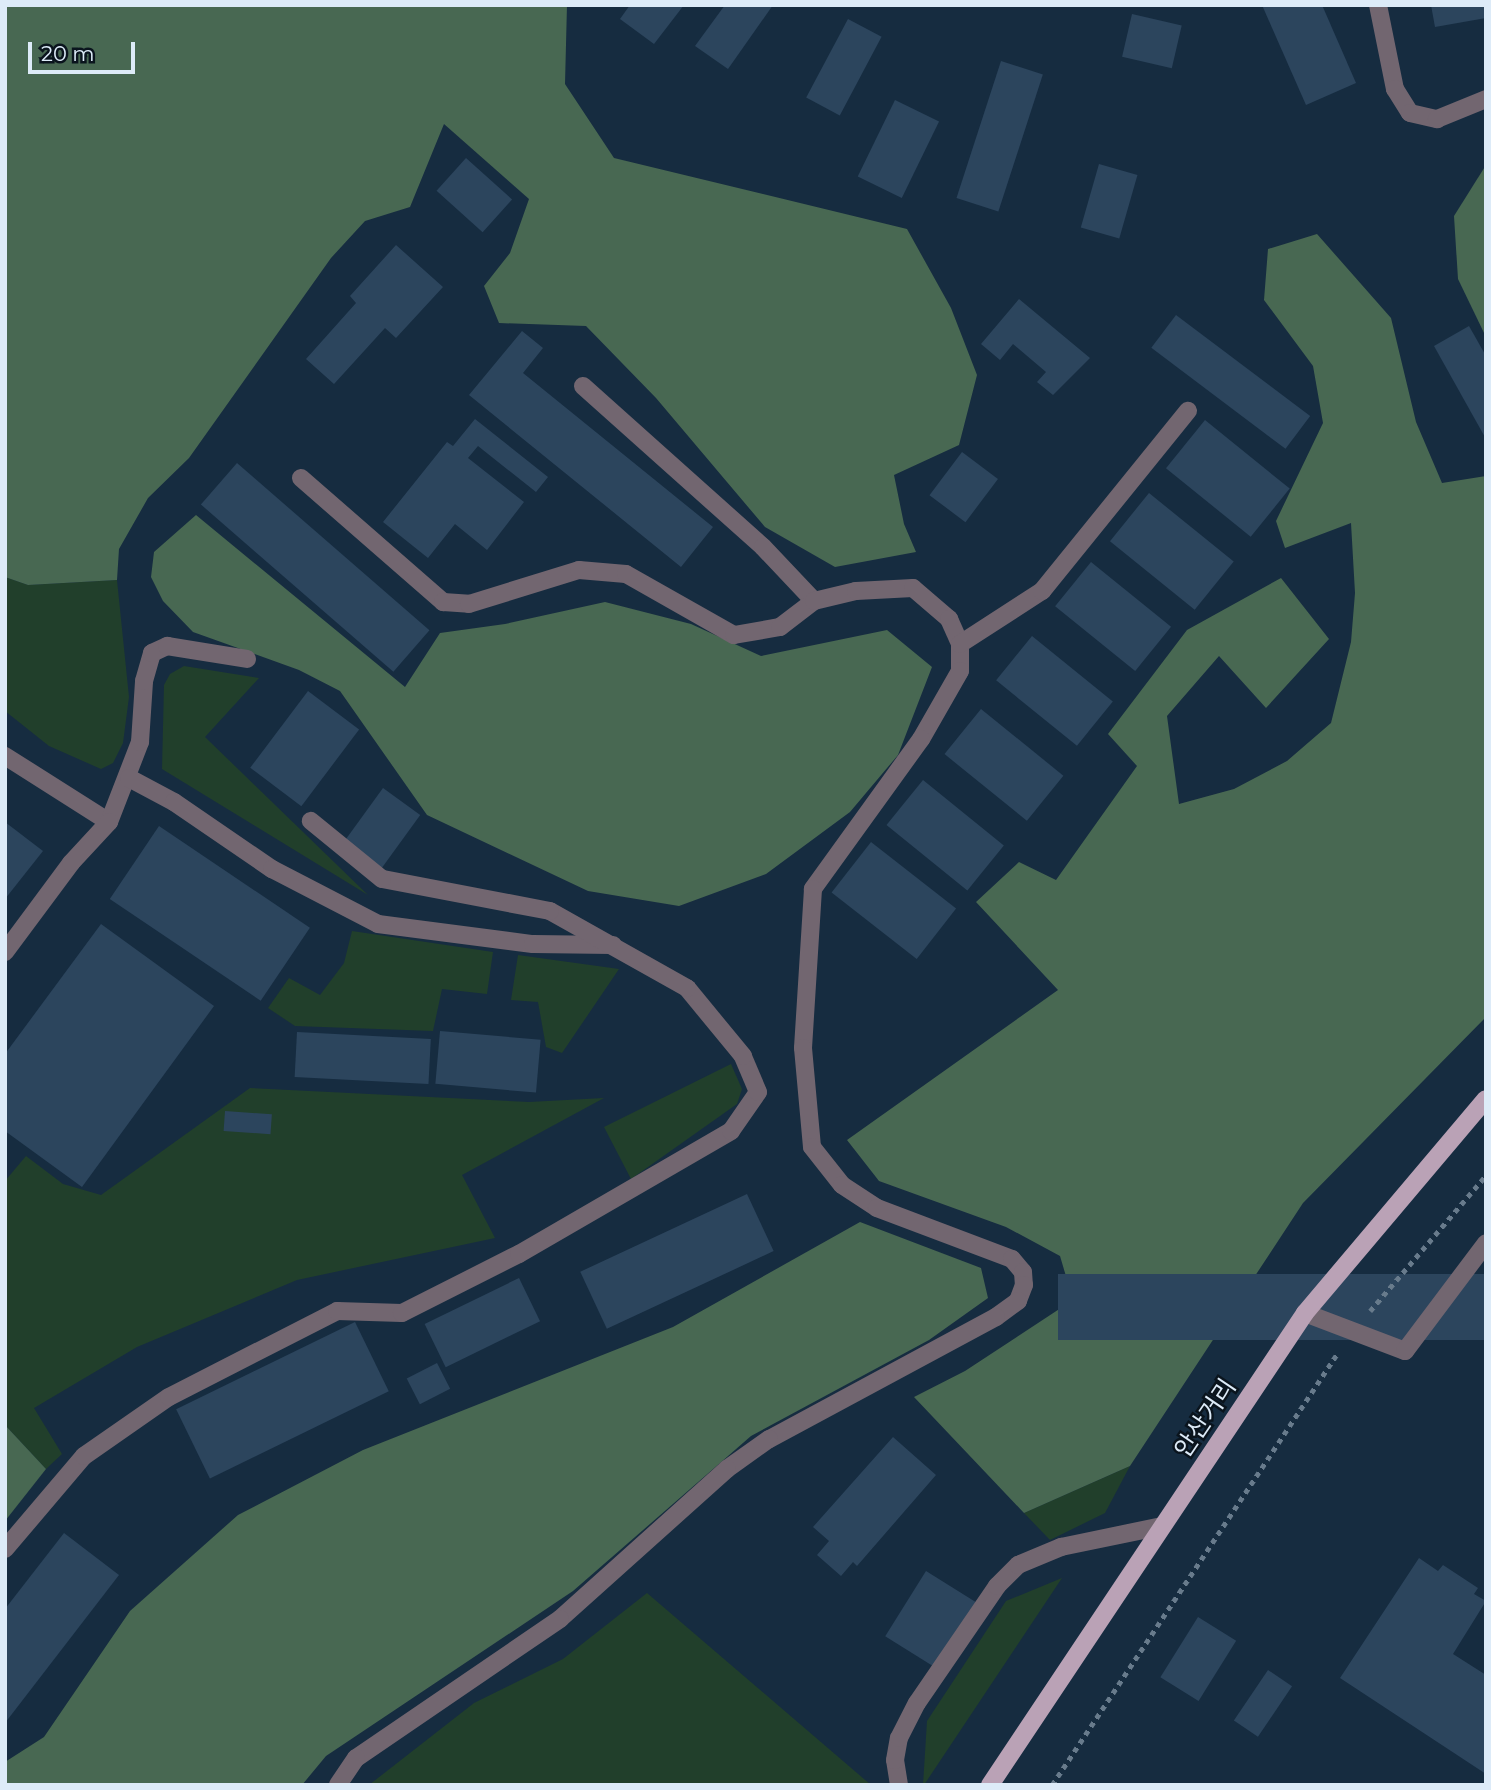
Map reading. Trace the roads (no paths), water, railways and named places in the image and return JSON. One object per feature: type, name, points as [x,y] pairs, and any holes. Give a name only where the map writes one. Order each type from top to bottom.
[{"type":"main road","name":"안산거리","points":[[990,1785],[1305,1313],[1486,1099]]},
{"type":"lane","points":[[1378,5],[1395,89],[1410,113],[1437,119],[1486,99]]},
{"type":"lane","points":[[583,386],[763,547],[814,601]]},
{"type":"lane","points":[[960,644],[1042,591],[1188,411]]},
{"type":"lane","points":[[301,478],[443,602],[469,604],[579,570],[626,574],[734,635],[780,626],[814,601],[856,591],[913,588],[949,619],[960,644],[960,671],[921,739],[813,889],[803,1048],[812,1147],[842,1185],[877,1208],[1012,1259],[1023,1272],[1018,1301],[996,1317],[769,1438],[727,1469],[560,1619],[356,1758],[338,1785]]},
{"type":"lane","points":[[5,952],[71,863],[109,822],[129,778],[140,742],[144,681],[152,653],[167,646],[247,659]]},
{"type":"lane","points":[[5,756],[109,822]]},
{"type":"lane","points":[[129,778],[174,802],[272,869],[378,924],[533,944],[616,945]]},
{"type":"lane","points":[[5,1549],[84,1456],[169,1397],[337,1311],[402,1313],[519,1254],[731,1131],[758,1092],[752,1069],[687,988],[616,945],[550,911],[382,879],[311,821]]},
{"type":"lane","points":[[1305,1313],[1405,1351],[1486,1243]]},
{"type":"lane","points":[[899,1785],[895,1760],[900,1738],[917,1703],[997,1586],[1018,1565],[1061,1546],[1162,1527]]}]
